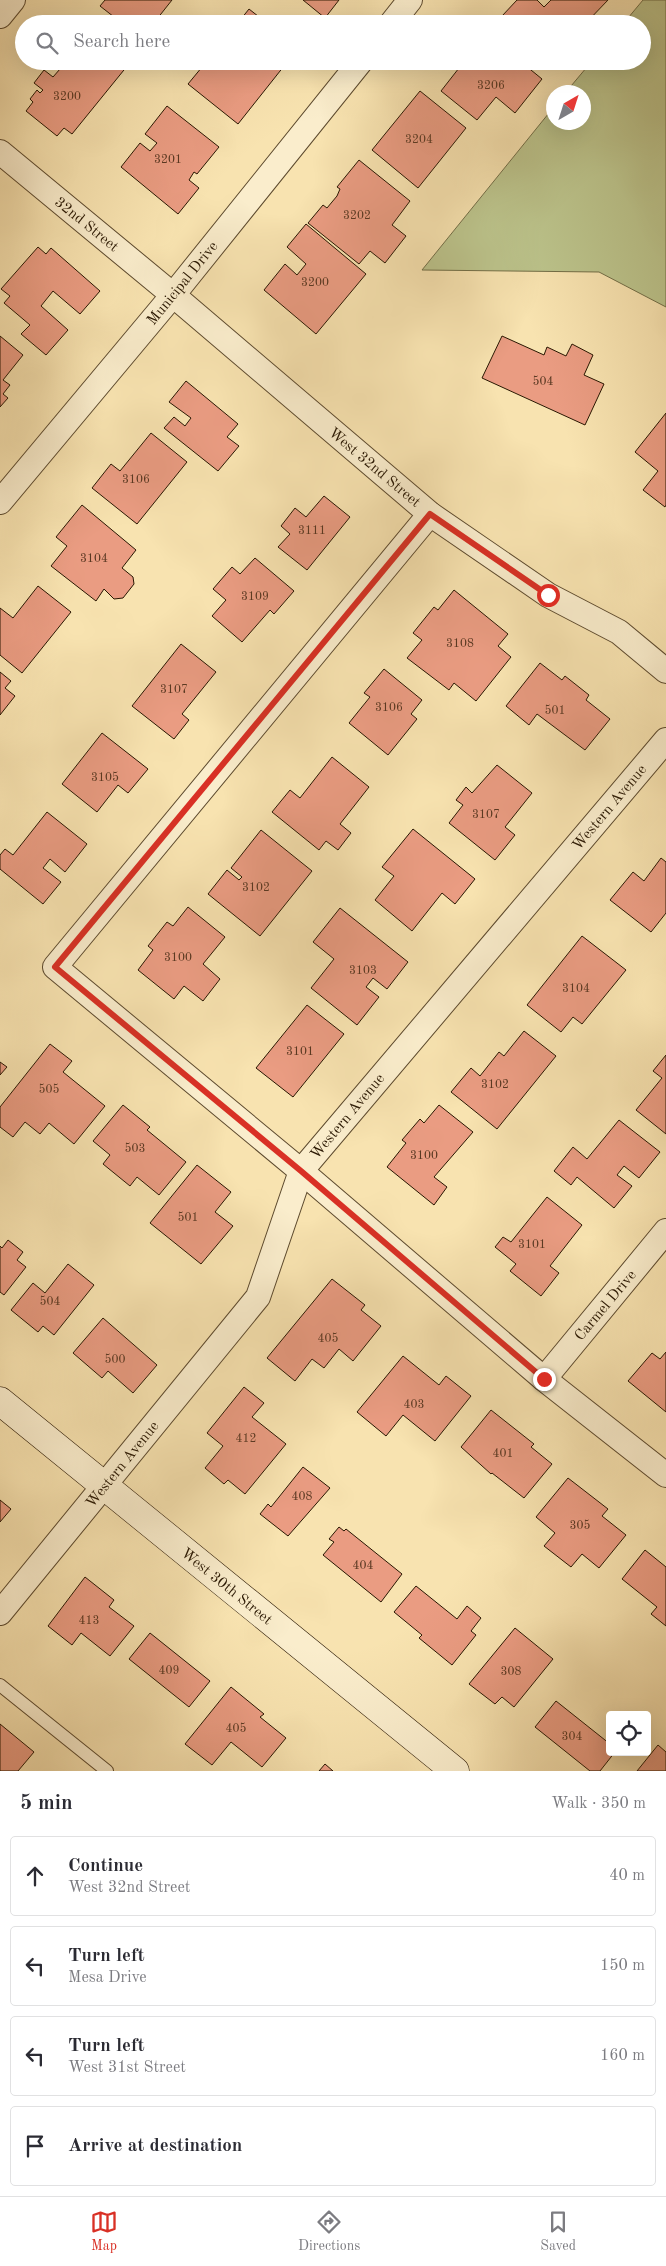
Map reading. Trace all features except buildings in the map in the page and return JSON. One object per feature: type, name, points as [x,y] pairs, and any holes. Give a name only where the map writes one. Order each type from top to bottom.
[{"type":"main road","name":"West 30th Street","points":[[0,1401],[455,1771]]},
{"type":"street","points":[[0,16],[13,0]]},
{"type":"street","points":[[398,15],[410,0]]},
{"type":"street","name":"Municipal Drive","points":[[0,502],[173,295],[353,70]]},
{"type":"street","name":"32nd Street","points":[[0,152],[173,295]]},
{"type":"street","name":"West 32nd Street","points":[[173,295],[430,514],[548,595],[619,632],[666,671]]},
{"type":"street","points":[[430,514],[55,967],[301,1171],[544,1379],[666,1476]]},
{"type":"street","name":"Western Avenue","points":[[0,1613],[258,1297],[301,1171],[666,740]]},
{"type":"street","name":"Carmel Drive","points":[[544,1379],[666,1231]]},
{"type":"lane","points":[[0,1684],[107,1771]]},
{"type":"green space","points":[[643,0],[666,0],[666,307],[599,272],[422,270],[546,117],[546,130],[591,130],[591,85],[572,85],[584,70],[651,70],[651,15],[630,15]]},
{"type":"route","points":[[544,1379],[301,1171],[55,967],[430,514],[548,595]]}]
